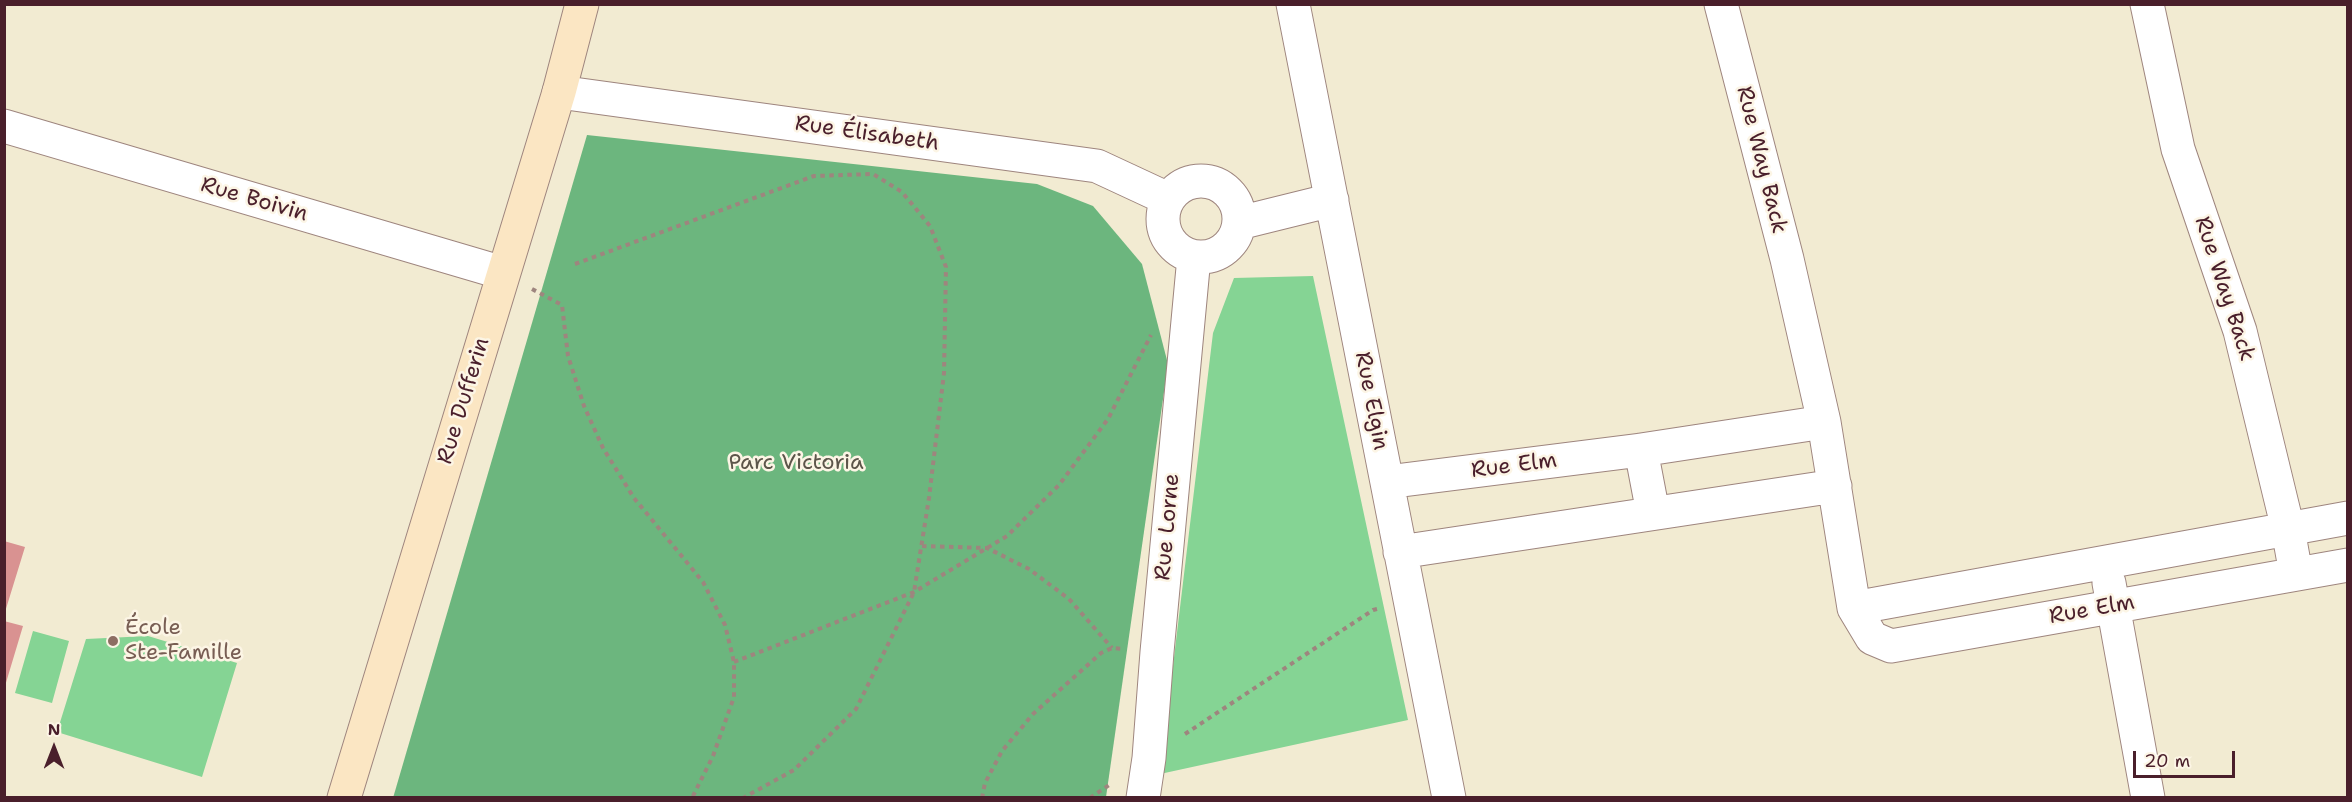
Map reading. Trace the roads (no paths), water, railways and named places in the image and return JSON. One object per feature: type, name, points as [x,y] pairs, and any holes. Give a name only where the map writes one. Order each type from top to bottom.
[{"type":"main road","name":"Rue Dufferin","points":[[344,798],[559,92],[582,4]]},
{"type":"street","name":"Rue Elgin","points":[[1293,4],[1449,798]]},
{"type":"street","name":"Rue Way Back","points":[[1721,4],[1784,248],[1824,422]]},
{"type":"street","name":"Rue Way Back","points":[[2146,4],[2178,149],[2240,331],[2289,529],[2296,574]]},
{"type":"street","name":"Rue Élisabeth","points":[[559,92],[1096,166],[1168,199]]},
{"type":"street","name":"Rue Boivin","points":[[4,126],[503,273]]},
{"type":"street","points":[[1192,182],[1207,182],[1221,187],[1232,197],[1238,211],[1239,223],[1233,240],[1223,250],[1209,256],[1194,257],[1180,251],[1170,241],[1164,228],[1163,213],[1168,199],[1179,188],[1192,182]]},
{"type":"street","points":[[1239,223],[1332,200]]},
{"type":"street","name":"Rue Lorne","points":[[1143,798],[1149,758],[1156,652],[1194,257]]},
{"type":"street","name":"Rue Elm","points":[[1387,483],[1641,450],[1824,422],[1854,608],[1872,638],[1892,646],[2348,565]]},
{"type":"street","points":[[1641,450],[1653,513]]},
{"type":"street","points":[[1400,552],[1835,486]]},
{"type":"street","name":"Rue Elm","points":[[1854,608],[2348,518]]},
{"type":"street","points":[[2105,561],[2148,798]]},
{"type":"place","name":"École Ste-Famille","points":[[113,641]]},
{"type":"park label","name":"Parc Victoria","points":[[796,463]]}]
